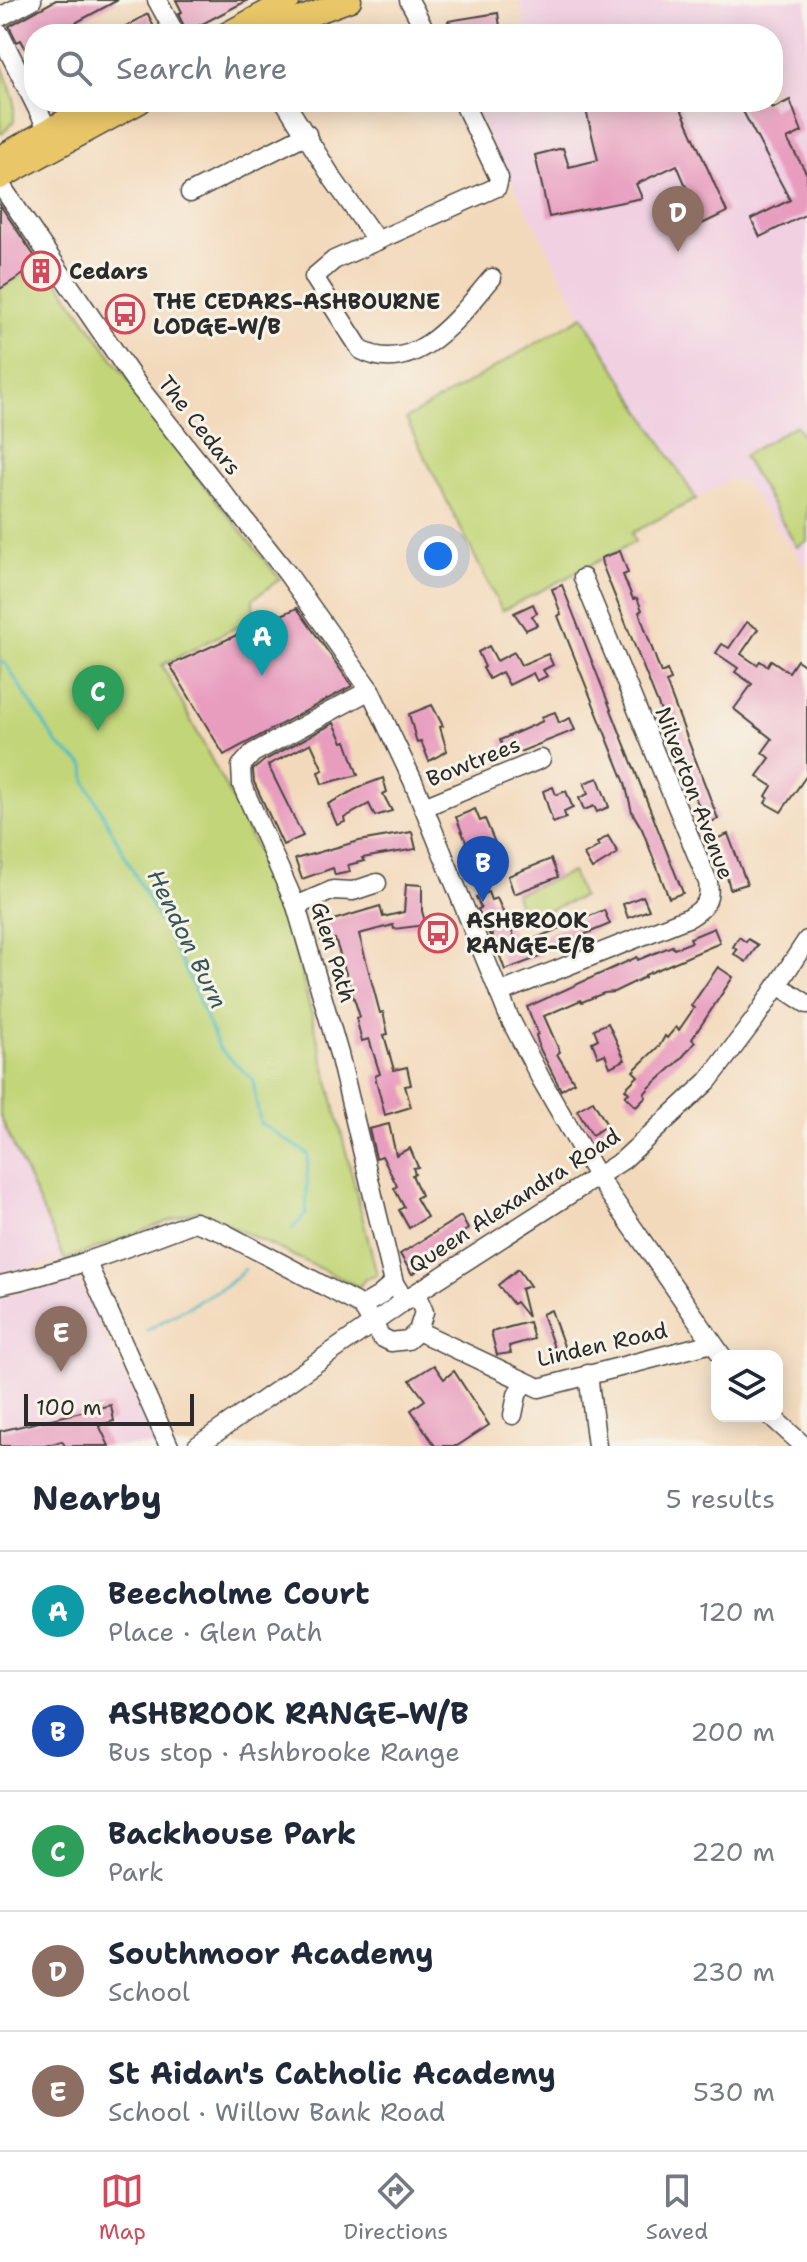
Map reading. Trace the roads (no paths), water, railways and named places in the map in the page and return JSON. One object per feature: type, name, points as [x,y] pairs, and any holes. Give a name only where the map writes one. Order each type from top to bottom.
[{"type":"main road","points":[[248,24],[289,0]]},
{"type":"main road","points":[[290,24],[350,0]]},
{"type":"main road","points":[[0,181],[85,112]]},
{"type":"main road","points":[[0,157],[115,112]]},
{"type":"street","points":[[0,17],[32,0]]},
{"type":"street","points":[[157,0],[170,24]]},
{"type":"street","points":[[409,0],[422,24]]},
{"type":"street","points":[[0,34],[24,83]]},
{"type":"street","points":[[38,112],[51,138]]},
{"type":"street","points":[[292,112],[333,179],[377,241]]},
{"type":"street","points":[[468,112],[499,178],[497,187],[334,260],[314,277],[361,350],[373,357],[405,356],[445,332],[492,278]]},
{"type":"street","points":[[190,193],[307,134]]},
{"type":"street","name":"The Cedars","points":[[0,181],[139,387],[287,573],[370,690],[424,807],[499,993],[541,1079],[597,1176],[717,1350]]},
{"type":"street","name":"Nilverton Avenue","points":[[499,993],[690,917],[709,900],[708,882],[583,578]]},
{"type":"street","name":"Glen Path","points":[[370,690],[253,753],[241,766],[242,785],[296,906],[339,1054],[394,1283],[411,1297]]},
{"type":"street","name":"Bowtrees","points":[[424,807],[541,759]]},
{"type":"street","points":[[296,906],[333,890],[353,891],[377,883]]},
{"type":"street","name":"Queen Alexandra Road","points":[[197,1446],[221,1439],[371,1324],[623,1160],[708,1081],[755,1019],[807,940]]},
{"type":"street","points":[[778,985],[807,1004]]},
{"type":"street","points":[[0,1285],[50,1275],[195,1222],[222,1232],[362,1306],[381,1337],[391,1342],[408,1340],[418,1331],[424,1312],[411,1297]]},
{"type":"street","points":[[87,1263],[169,1446]]},
{"type":"street","points":[[362,1306],[394,1283]]},
{"type":"street","name":"Linden Road","points":[[418,1331],[539,1388],[588,1374],[711,1351]]},
{"type":"street","points":[[588,1374],[597,1446]]},
{"type":"street","points":[[513,1415],[524,1381]]},
{"type":"street","points":[[778,1422],[804,1446]]},
{"type":"waterway","name":"Hendon Burn","points":[[0,662],[5,663],[58,745],[85,766],[86,782],[186,971],[219,1048],[253,1080],[260,1123],[308,1154],[306,1214],[292,1229]]},
{"type":"waterway","points":[[147,1330],[227,1285],[245,1269]]},
{"type":"place","name":"Southmoor Academy","points":[[678,252]]},
{"type":"place","name":"Cedars","points":[[41,271]]},
{"type":"place","name":"THE CEDARS-ASHBOURNE LODGE-W/B","points":[[125,314]]},
{"type":"place","name":"Beecholme Court","points":[[262,676]]},
{"type":"place","name":"Backhouse Park","points":[[98,731]]},
{"type":"place","name":"ASHBROOK RANGE-W/B","points":[[483,902]]},
{"type":"place","name":"ASHBROOK RANGE-E/B","points":[[438,933]]},
{"type":"place","name":"St Aidan's Catholic Academy","points":[[61,1372]]}]
